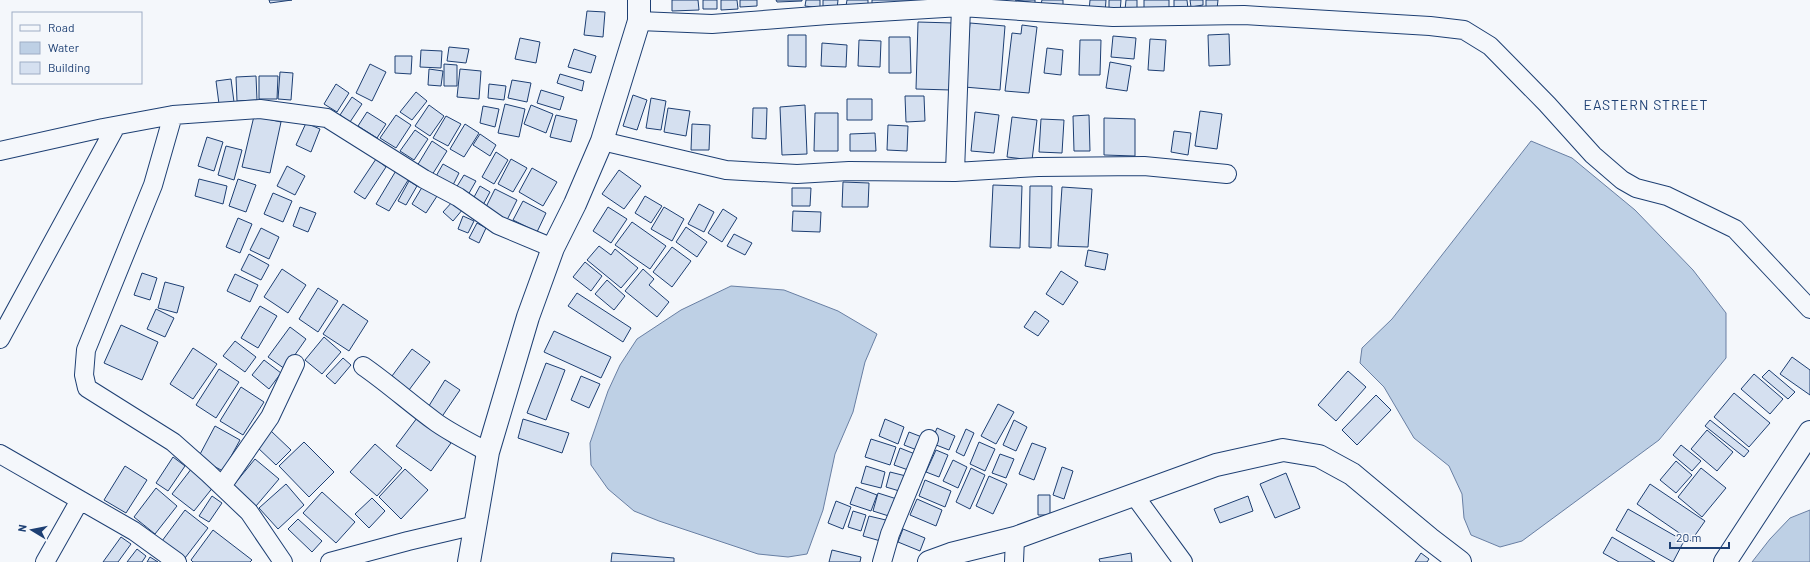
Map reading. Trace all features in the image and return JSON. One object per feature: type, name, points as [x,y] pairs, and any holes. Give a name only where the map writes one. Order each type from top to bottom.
[{"type":"main road","points":[[469,562],[488,452],[528,317],[553,248],[575,204],[602,141],[639,10]]},
{"type":"main road","points":[[1725,562],[1810,432]]},
{"type":"main road","points":[[929,562],[951,554],[1015,538],[1216,465],[1283,450],[1319,456],[1352,474],[1460,562]]},
{"type":"street","points":[[639,10],[712,24],[961,7],[1113,17],[1244,14],[1430,26],[1464,30],[1490,46],[1547,104],[1593,155],[1622,180],[1636,188],[1668,196],[1735,229],[1810,309]]},
{"type":"street","points":[[954,172],[961,7]]},
{"type":"street","points":[[0,151],[173,115],[260,109],[327,118],[424,179],[458,197],[498,225],[553,248]]},
{"type":"street","points":[[173,115],[153,185],[86,350],[84,375],[87,388],[173,442],[249,512],[283,562]]},
{"type":"street","points":[[0,339],[116,126]]},
{"type":"street","points":[[602,141],[726,170],[796,174],[849,170],[954,172],[1038,167],[1144,166],[1226,174]]},
{"type":"street","points":[[222,486],[270,417],[295,364]]},
{"type":"street","points":[[362,366],[438,424],[488,452]]},
{"type":"street","points":[[882,562],[890,534],[929,439]]},
{"type":"street","points":[[0,454],[134,530],[177,562]]},
{"type":"street","points":[[1134,495],[1183,562]]},
{"type":"street","points":[[45,562],[80,500]]},
{"type":"street","points":[[330,562],[408,541],[476,526]]},
{"type":"street","points":[[1014,562],[1015,538]]},
{"type":"water","points":[[1531,141],[1572,158],[1635,210],[1693,270],[1726,313],[1726,358],[1659,440],[1522,541],[1500,547],[1471,535],[1464,518],[1462,494],[1449,466],[1414,438],[1384,387],[1360,363],[1362,348],[1392,319]]},
{"type":"water","points":[[731,286],[784,290],[838,311],[877,334],[865,362],[853,412],[835,454],[823,510],[807,554],[788,557],[758,554],[659,521],[634,511],[608,489],[591,465],[590,443],[608,391],[620,365],[637,339],[681,310]]},
{"type":"water","points":[[1810,510],[1810,562],[1752,562],[1770,539],[1790,518]]},
{"type":"building","points":[[269,0],[292,0],[270,3]]},
{"type":"building","points":[[672,0],[698,0],[699,10],[672,11]]},
{"type":"building","points":[[703,0],[717,0],[717,9],[703,9]]},
{"type":"building","points":[[721,0],[737,0],[738,9],[721,10]]},
{"type":"building","points":[[740,0],[757,0],[757,6],[740,7]]},
{"type":"building","points":[[776,0],[802,0],[802,1],[777,2]]},
{"type":"building","points":[[806,0],[820,0],[820,8],[805,6]]},
{"type":"building","points":[[823,0],[838,0],[837,9],[823,8]]},
{"type":"building","points":[[847,0],[868,0],[868,6],[846,6]]},
{"type":"building","points":[[872,0],[917,0],[916,8],[872,7]]},
{"type":"building","points":[[1015,0],[1035,0],[1035,3]]},
{"type":"building","points":[[1042,0],[1063,0],[1063,5],[1041,4]]},
{"type":"building","points":[[1090,0],[1106,0],[1105,13],[1089,11]]},
{"type":"building","points":[[1109,0],[1121,0],[1120,12],[1109,12]]},
{"type":"building","points":[[1126,0],[1137,0],[1137,10],[1125,10]]},
{"type":"building","points":[[1144,0],[1169,0],[1169,10],[1144,10]]},
{"type":"building","points":[[1174,0],[1187,0],[1188,9],[1174,10]]},
{"type":"building","points":[[1190,0],[1203,0],[1203,5],[1191,7]]},
{"type":"building","points":[[1206,0],[1218,0],[1217,9],[1206,9]]},
{"type":"building","points":[[587,11],[605,12],[603,37],[584,35]]},
{"type":"building","points":[[918,22],[953,23],[951,90],[916,89]]},
{"type":"building","points":[[970,23],[1005,26],[1000,90],[964,87]]},
{"type":"building","points":[[1022,25],[1037,27],[1029,93],[1005,91],[1012,33],[1021,34]]},
{"type":"building","points":[[1229,34],[1230,65],[1209,66],[1208,35]]},
{"type":"building","points":[[788,35],[806,35],[806,67],[788,66]]},
{"type":"building","points":[[1113,36],[1136,38],[1134,59],[1111,57]]},
{"type":"building","points":[[889,37],[910,37],[911,73],[889,73]]},
{"type":"building","points":[[520,38],[540,42],[536,63],[515,59]]},
{"type":"building","points":[[1150,39],[1166,40],[1164,71],[1148,70]]},
{"type":"building","points":[[859,40],[881,41],[880,67],[858,66]]},
{"type":"building","points":[[1080,40],[1101,40],[1100,75],[1079,75]]},
{"type":"building","points":[[822,43],[847,45],[846,67],[821,66]]},
{"type":"building","points":[[449,47],[469,49],[466,63],[447,61]]},
{"type":"building","points":[[1047,48],[1063,50],[1061,75],[1044,73]]},
{"type":"building","points":[[574,49],[596,56],[591,73],[568,67]]},
{"type":"building","points":[[421,50],[442,51],[441,68],[420,67]]},
{"type":"building","points":[[395,56],[412,56],[411,74],[395,73]]},
{"type":"building","points":[[1110,62],[1131,66],[1127,91],[1106,88]]},
{"type":"building","points":[[370,64],[386,72],[372,101],[356,93]]},
{"type":"building","points":[[444,64],[457,65],[457,86],[444,86]]},
{"type":"building","points":[[429,69],[443,71],[441,86],[428,85]]},
{"type":"building","points":[[460,69],[481,71],[479,99],[457,97]]},
{"type":"building","points":[[280,72],[293,73],[291,100],[278,99]]},
{"type":"building","points":[[560,74],[584,81],[582,91],[557,83]]},
{"type":"building","points":[[256,76],[257,100],[237,101],[236,77]]},
{"type":"building","points":[[259,76],[278,76],[277,99],[259,99]]},
{"type":"building","points":[[231,79],[234,102],[219,104],[216,81]]},
{"type":"building","points":[[512,80],[531,83],[527,102],[508,98]]},
{"type":"building","points":[[336,84],[349,93],[337,112],[324,104]]},
{"type":"building","points":[[489,84],[506,86],[504,100],[488,98]]},
{"type":"building","points":[[541,90],[564,97],[560,110],[537,103]]},
{"type":"building","points":[[416,92],[427,101],[412,120],[400,112]]},
{"type":"building","points":[[633,95],[647,100],[637,130],[623,126]]},
{"type":"building","points":[[905,96],[924,96],[925,121],[906,122]]},
{"type":"building","points":[[352,97],[362,104],[350,122],[340,115]]},
{"type":"building","points":[[651,98],[666,101],[661,130],[646,128]]},
{"type":"building","points":[[847,99],[872,99],[872,120],[847,120]]},
{"type":"building","points":[[505,104],[525,109],[519,137],[498,133]]},
{"type":"building","points":[[429,105],[444,116],[430,136],[415,126]]},
{"type":"building","points":[[531,105],[553,114],[546,133],[524,124]]},
{"type":"building","points":[[805,105],[807,154],[782,155],[780,107]]},
{"type":"building","points":[[483,106],[499,109],[495,127],[480,123]]},
{"type":"building","points":[[668,108],[690,111],[686,136],[664,132]]},
{"type":"building","points":[[753,108],[767,108],[766,139],[752,138]]},
{"type":"building","points":[[1200,111],[1222,114],[1217,149],[1195,146]]},
{"type":"building","points":[[367,112],[386,124],[377,138],[358,126]]},
{"type":"building","points":[[975,112],[999,115],[994,153],[971,151]]},
{"type":"building","points":[[815,113],[838,113],[838,151],[814,151]]},
{"type":"building","points":[[396,115],[411,125],[396,148],[380,138]]},
{"type":"building","points":[[556,115],[577,120],[571,142],[550,137]]},
{"type":"building","points":[[1089,115],[1090,151],[1074,151],[1073,116]]},
{"type":"building","points":[[254,116],[281,122],[270,173],[242,167]]},
{"type":"building","points":[[446,116],[461,124],[448,146],[433,138]]},
{"type":"building","points":[[1012,117],[1037,120],[1032,160],[1007,157]]},
{"type":"building","points":[[1104,118],[1135,119],[1135,156],[1104,155]]},
{"type":"building","points":[[1041,119],[1064,120],[1062,153],[1039,152]]},
{"type":"building","points":[[306,123],[320,129],[311,152],[296,145]]},
{"type":"building","points":[[465,124],[479,133],[464,157],[450,149]]},
{"type":"building","points":[[692,124],[710,125],[709,150],[691,150]]},
{"type":"building","points":[[888,125],[908,126],[907,151],[887,150]]},
{"type":"building","points":[[415,130],[428,139],[414,160],[400,151]]},
{"type":"building","points":[[1174,131],[1191,133],[1188,155],[1171,152]]},
{"type":"building","points":[[875,133],[876,151],[850,151],[850,134]]},
{"type":"building","points":[[480,134],[496,145],[490,156],[473,145]]},
{"type":"building","points":[[207,137],[223,142],[214,171],[198,166]]},
{"type":"building","points":[[432,141],[447,151],[432,175],[417,166]]},
{"type":"building","points":[[226,146],[242,150],[234,180],[218,175]]},
{"type":"building","points":[[496,152],[508,160],[494,184],[482,177]]},
{"type":"building","points":[[376,159],[386,167],[365,199],[354,192]]},
{"type":"building","points":[[511,159],[527,168],[513,192],[498,184]]},
{"type":"building","points":[[443,164],[459,173],[452,187],[435,178]]},
{"type":"building","points":[[287,166],[305,176],[295,195],[277,186]]},
{"type":"building","points":[[532,168],[557,182],[543,206],[519,192]]},
{"type":"building","points":[[397,169],[410,177],[389,211],[376,204]]},
{"type":"building","points":[[619,170],[641,186],[624,209],[602,194]]},
{"type":"building","points":[[464,175],[476,181],[468,195],[456,188]]},
{"type":"building","points":[[199,179],[227,186],[223,204],[195,196]]},
{"type":"building","points":[[238,179],[256,185],[246,212],[229,206]]},
{"type":"building","points":[[409,181],[417,186],[406,205],[398,201]]},
{"type":"building","points":[[843,182],[869,183],[868,207],[842,207]]},
{"type":"building","points":[[424,184],[439,193],[426,213],[412,204]]},
{"type":"building","points":[[993,185],[1022,186],[1020,248],[990,247]]},
{"type":"building","points":[[480,186],[490,192],[483,205],[473,199]]},
{"type":"building","points":[[1030,186],[1052,186],[1051,248],[1029,247]]},
{"type":"building","points":[[1062,187],[1092,189],[1088,247],[1058,246]]},
{"type":"building","points":[[792,188],[811,188],[810,206],[792,206]]},
{"type":"building","points":[[495,189],[517,200],[507,220],[485,209]]},
{"type":"building","points":[[273,193],[292,201],[283,222],[264,214]]},
{"type":"building","points":[[645,196],[662,206],[651,223],[635,213]]},
{"type":"building","points":[[453,201],[463,209],[453,221],[443,212]]},
{"type":"building","points":[[523,201],[546,213],[537,232],[513,220]]},
{"type":"building","points":[[699,204],[714,212],[704,232],[688,224]]},
{"type":"building","points":[[300,207],[316,213],[308,232],[293,226]]},
{"type":"building","points":[[608,207],[627,219],[611,243],[593,231]]},
{"type":"building","points":[[664,207],[684,219],[672,241],[651,229]]},
{"type":"building","points":[[723,209],[737,218],[722,242],[708,233]]},
{"type":"building","points":[[793,211],[821,212],[820,232],[792,231]]},
{"type":"building","points":[[463,216],[474,221],[468,233],[458,229]]},
{"type":"building","points":[[238,218],[252,224],[240,253],[226,247]]},
{"type":"building","points":[[632,222],[666,246],[650,269],[615,245]]},
{"type":"building","points":[[477,223],[486,228],[479,243],[469,238]]},
{"type":"building","points":[[686,227],[707,242],[697,257],[676,242]]},
{"type":"building","points":[[261,228],[279,237],[269,259],[250,250]]},
{"type":"building","points":[[734,234],[752,243],[745,255],[727,246]]},
{"type":"building","points":[[599,246],[611,255],[615,249],[638,268],[621,288],[587,260]]},
{"type":"building","points":[[672,247],[691,261],[672,287],[653,272]]},
{"type":"building","points":[[1088,250],[1108,254],[1105,270],[1085,266]]},
{"type":"building","points":[[249,254],[269,265],[261,280],[241,270]]},
{"type":"building","points":[[585,262],[602,276],[591,291],[573,277]]},
{"type":"building","points":[[282,269],[306,285],[288,313],[264,297]]},
{"type":"building","points":[[643,269],[654,279],[649,285],[669,302],[657,317],[625,291]]},
{"type":"building","points":[[1061,271],[1078,282],[1063,305],[1046,294]]},
{"type":"building","points":[[142,273],[157,278],[150,300],[134,295]]},
{"type":"building","points":[[235,274],[258,285],[250,302],[227,291]]},
{"type":"building","points":[[607,280],[625,296],[614,310],[595,294]]},
{"type":"building","points":[[165,282],[184,287],[177,313],[158,308]]},
{"type":"building","points":[[318,288],[338,301],[318,332],[299,319]]},
{"type":"building","points":[[577,293],[631,328],[623,342],[568,306]]},
{"type":"building","points":[[343,304],[368,321],[349,351],[323,334]]},
{"type":"building","points":[[260,306],[277,316],[258,348],[241,338]]},
{"type":"building","points":[[156,309],[174,318],[165,337],[147,329]]},
{"type":"building","points":[[1035,311],[1049,321],[1038,336],[1024,327]]},
{"type":"building","points":[[121,325],[158,342],[142,380],[104,363]]},
{"type":"building","points":[[290,327],[306,339],[285,369],[268,357]]},
{"type":"building","points":[[554,331],[611,357],[601,378],[544,352]]},
{"type":"building","points":[[324,337],[341,352],[322,374],[305,360]]},
{"type":"building","points":[[235,341],[256,357],[245,372],[223,356]]},
{"type":"building","points":[[193,348],[217,364],[193,399],[170,384]]},
{"type":"building","points":[[412,349],[430,362],[409,390],[392,376]]},
{"type":"building","points":[[1792,357],[1810,370],[1810,395],[1780,374]]},
{"type":"building","points":[[343,358],[351,365],[335,384],[326,376]]},
{"type":"building","points":[[264,360],[281,373],[269,389],[252,375]]},
{"type":"building","points":[[546,363],[565,370],[546,420],[527,413]]},
{"type":"building","points":[[219,369],[239,382],[216,418],[196,405]]},
{"type":"building","points":[[1769,370],[1795,392],[1788,399],[1762,377]]},
{"type":"building","points":[[1348,371],[1366,387],[1336,421],[1318,405]]},
{"type":"building","points":[[1754,374],[1783,399],[1770,414],[1741,389]]},
{"type":"building","points":[[581,376],[600,384],[589,408],[571,400]]},
{"type":"building","points":[[445,380],[460,390],[441,418],[427,409]]},
{"type":"building","points":[[241,387],[264,402],[243,435],[220,421]]},
{"type":"building","points":[[1734,393],[1770,423],[1749,447],[1714,417]]},
{"type":"building","points":[[1376,395],[1391,410],[1357,445],[1342,430]]},
{"type":"building","points":[[998,404],[1014,412],[996,444],[981,436]]},
{"type":"building","points":[[417,418],[451,443],[431,471],[396,446]]},
{"type":"building","points":[[523,419],[569,433],[562,453],[518,438]]},
{"type":"building","points":[[885,419],[904,427],[898,444],[879,436]]},
{"type":"building","points":[[1014,420],[1027,427],[1016,451],[1003,445]]},
{"type":"building","points":[[1710,420],[1749,451],[1744,457],[1705,426]]},
{"type":"building","points":[[215,426],[240,440],[223,471],[198,458]]},
{"type":"building","points":[[937,428],[955,436],[949,450],[931,443]]},
{"type":"building","points":[[966,429],[974,433],[964,456],[956,452]]},
{"type":"building","points":[[1707,430],[1733,452],[1717,471],[1691,449]]},
{"type":"building","points":[[271,431],[291,450],[276,465],[257,447]]},
{"type":"building","points":[[909,432],[927,439],[922,452],[904,445]]},
{"type":"building","points":[[871,439],[896,447],[890,465],[865,457]]},
{"type":"building","points":[[304,442],[334,472],[309,497],[279,466]]},
{"type":"building","points":[[979,442],[995,449],[985,471],[970,464]]},
{"type":"building","points":[[1032,443],[1046,448],[1034,480],[1019,474]]},
{"type":"building","points":[[375,444],[402,468],[377,496],[350,472]]},
{"type":"building","points":[[1681,445],[1701,461],[1692,471],[1673,455]]},
{"type":"building","points":[[900,448],[920,456],[914,472],[894,465]]},
{"type":"building","points":[[936,450],[948,455],[939,477],[926,472]]},
{"type":"building","points":[[1000,454],[1014,459],[1006,478],[992,473]]},
{"type":"building","points":[[173,457],[185,466],[168,491],[156,483]]},
{"type":"building","points":[[255,459],[279,479],[256,506],[232,487]]},
{"type":"building","points":[[953,460],[967,467],[958,488],[943,481]]},
{"type":"building","points":[[1676,461],[1692,475],[1676,493],[1660,480]]},
{"type":"building","points":[[125,466],[147,480],[126,513],[104,500]]},
{"type":"building","points":[[866,466],[885,472],[881,488],[861,483]]},
{"type":"building","points":[[1062,467],[1073,471],[1064,499],[1053,495]]},
{"type":"building","points":[[192,468],[214,486],[194,511],[172,494]]},
{"type":"building","points":[[971,468],[985,475],[970,509],[956,502]]},
{"type":"building","points":[[1701,468],[1726,488],[1702,517],[1678,497]]},
{"type":"building","points":[[405,469],[428,490],[401,519],[379,497]]},
{"type":"building","points":[[890,472],[910,477],[906,493],[886,487]]},
{"type":"building","points":[[1286,473],[1300,508],[1275,518],[1260,484]]},
{"type":"building","points":[[989,476],[1007,484],[993,514],[976,506]]},
{"type":"building","points":[[925,480],[951,491],[945,507],[919,496]]},
{"type":"building","points":[[286,484],[304,505],[278,529],[259,508]]},
{"type":"building","points":[[1650,484],[1705,521],[1691,541],[1637,504]]},
{"type":"building","points":[[856,487],[877,495],[871,511],[850,504]]},
{"type":"building","points":[[156,488],[177,506],[155,534],[134,517]]},
{"type":"building","points":[[322,492],[355,522],[336,543],[303,513]]},
{"type":"building","points":[[878,493],[900,500],[895,518],[873,511]]},
{"type":"building","points":[[1038,495],[1050,495],[1050,515],[1038,515]]},
{"type":"building","points":[[212,496],[222,503],[209,522],[199,516]]},
{"type":"building","points":[[1248,496],[1253,511],[1220,523],[1214,509]]},
{"type":"building","points":[[372,498],[385,511],[369,528],[355,514]]},
{"type":"building","points":[[917,499],[942,510],[936,526],[910,515]]},
{"type":"building","points":[[836,501],[851,507],[843,529],[828,523]]},
{"type":"building","points":[[1628,509],[1684,541],[1673,562],[1616,530]]},
{"type":"building","points":[[185,510],[208,528],[185,558],[162,541]]},
{"type":"building","points":[[853,511],[866,515],[861,531],[848,527]]},
{"type":"building","points":[[869,516],[890,521],[884,542],[863,536]]},
{"type":"building","points":[[298,519],[322,541],[312,552],[288,529]]},
{"type":"building","points":[[903,529],[925,538],[920,551],[898,542]]},
{"type":"building","points":[[213,530],[252,560],[250,562],[193,562],[191,560]]},
{"type":"building","points":[[121,537],[131,544],[118,562],[103,562]]},
{"type":"building","points":[[1612,537],[1655,562],[1619,562],[1603,553]]},
{"type":"building","points":[[137,549],[146,556],[142,562],[127,562]]},
{"type":"building","points":[[832,550],[861,557],[860,562],[829,562]]},
{"type":"building","points":[[612,553],[674,558],[674,562],[611,562]]},
{"type":"building","points":[[1131,553],[1132,562],[1100,562],[1099,559]]},
{"type":"building","points":[[1421,553],[1429,559],[1427,562],[1415,562]]},
{"type":"building","points":[[150,557],[158,562],[147,562]]},
{"type":"district","name":"EASTERN STREET","points":[[1646,104]]}]
